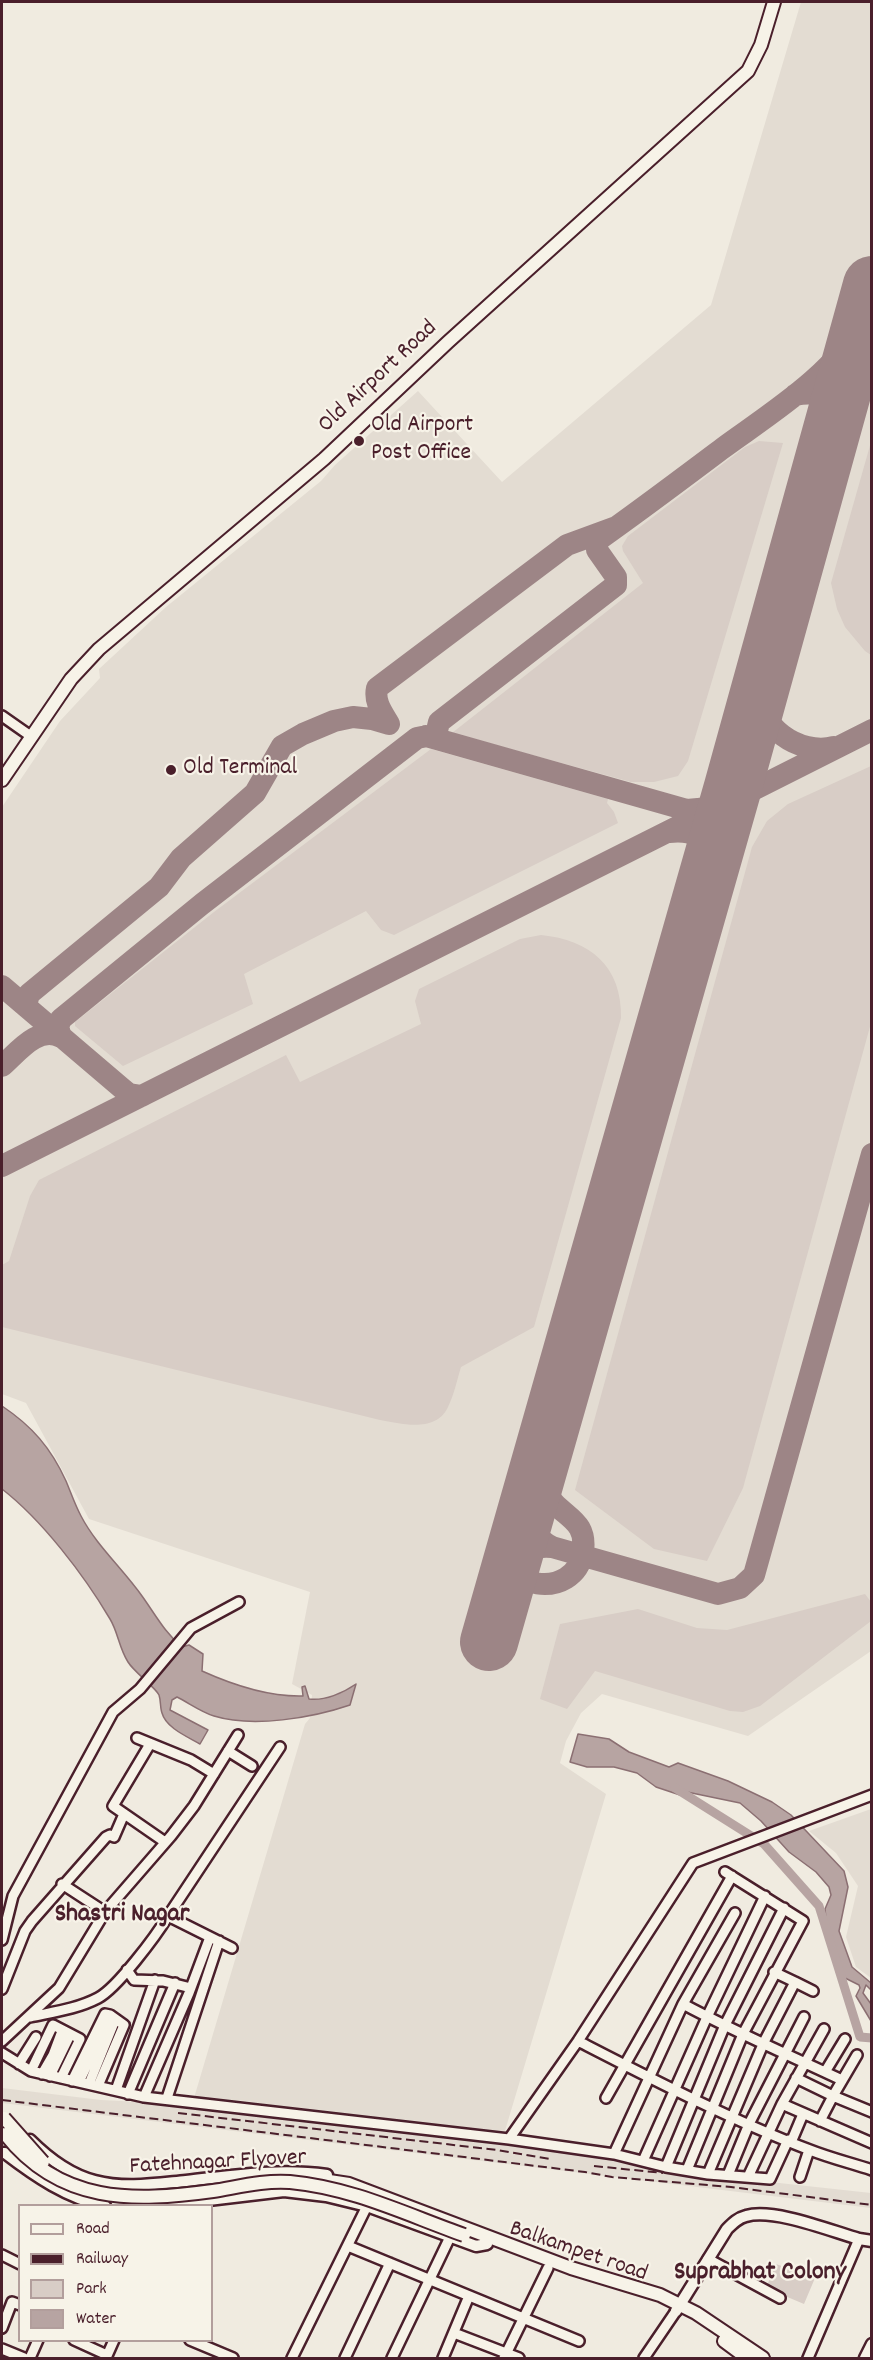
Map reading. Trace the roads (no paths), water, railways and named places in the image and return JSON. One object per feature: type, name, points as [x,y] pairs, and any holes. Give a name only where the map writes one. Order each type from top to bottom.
[{"type":"main road","name":"Old Airport Road","points":[[2,780],[71,679],[99,649],[324,459],[448,342],[748,71],[761,45],[774,2]]},
{"type":"main road","name":"Fatehnagar Flyover","points":[[2,2115],[44,2163],[79,2182],[98,2187],[125,2192],[147,2192],[183,2190],[274,2177],[316,2179],[349,2184],[488,2241]]},
{"type":"main road","name":"Fatehnagar Flyover","points":[[3,2133],[27,2158],[46,2172],[66,2183],[97,2193],[159,2198],[262,2182],[314,2184],[341,2190],[465,2232]]},
{"type":"main road","name":"Balkampet road","points":[[488,2241],[548,2268],[602,2287],[679,2308],[742,2357]]},
{"type":"main road","name":"Balkampet road","points":[[488,2241],[652,2293],[763,2358]]},
{"type":"street","points":[[2,716],[32,737]]},
{"type":"street","points":[[2,1940],[13,1896],[113,1712],[140,1689],[191,1628],[239,1602]]},
{"type":"street","points":[[2,2041],[59,1988],[105,1912],[194,1806],[238,1735]]},
{"type":"street","points":[[137,1738],[191,1760],[214,1774]]},
{"type":"street","points":[[150,1744],[113,1806],[165,1842]]},
{"type":"street","points":[[25,2018],[80,2006],[101,1996],[127,1970],[154,1938],[280,1747]]},
{"type":"street","points":[[228,1751],[252,1766]]},
{"type":"street","points":[[509,2139],[578,2041],[693,1863],[872,1795]]},
{"type":"street","points":[[2,1989],[25,1931],[62,1884],[106,1837],[110,1835],[114,1837],[124,1814]]},
{"type":"street","points":[[606,2098],[729,1874],[803,1921],[743,2034],[687,2170]]},
{"type":"street","points":[[62,1884],[105,1912]]},
{"type":"street","points":[[643,2161],[707,2017],[765,1896]]},
{"type":"street","points":[[666,2167],[725,2025],[784,1908]]},
{"type":"street","points":[[614,2154],[683,2004],[735,1913]]},
{"type":"street","points":[[168,1916],[232,1948]]},
{"type":"street","points":[[144,2097],[214,1939]]},
{"type":"street","points":[[167,2098],[214,1939]]},
{"type":"street","points":[[758,1960],[813,1991]]},
{"type":"street","points":[[127,1970],[134,1980],[155,1980],[191,1988]]},
{"type":"street","points":[[116,2090],[155,1980]]},
{"type":"street","points":[[708,2174],[764,2042],[795,1982]]},
{"type":"street","points":[[128,2094],[174,1983]]},
{"type":"street","points":[[683,2004],[842,2080]]},
{"type":"street","points":[[105,2014],[113,2018],[85,2083],[105,2014]]},
{"type":"street","points":[[728,2175],[749,2124],[804,2017]]},
{"type":"street","points":[[31,2071],[53,2025],[80,2039],[62,2078]]},
{"type":"street","points":[[748,2177],[783,2103],[824,2029]]},
{"type":"street","points":[[46,2075],[53,2055],[66,2033]]},
{"type":"street","points":[[19,2064],[36,2037]]},
{"type":"street","points":[[825,2072],[845,2039]]},
{"type":"street","points":[[578,2041],[769,2133],[809,2150],[872,2170]]},
{"type":"street","points":[[2,2053],[31,2071],[144,2097],[509,2139],[614,2154],[666,2167],[708,2174],[770,2179],[788,2140],[792,2140],[803,2114]]},
{"type":"street","points":[[820,2121],[857,2055]]},
{"type":"street","points":[[796,2078],[872,2112]]},
{"type":"street","points":[[766,2093],[803,2114],[872,2143]]},
{"type":"street","points":[[2,2120],[24,2134],[46,2155],[72,2172],[93,2181],[119,2186],[154,2185],[275,2171],[302,2171],[332,2175],[487,2231],[488,2241],[476,2246],[367,2206],[326,2196],[284,2191],[167,2204]]},
{"type":"street","points":[[18,2163],[32,2142]]},
{"type":"street","points":[[800,2177],[809,2150]]},
{"type":"street","points":[[2,2153],[70,2195],[102,2204]]},
{"type":"street","points":[[116,2204],[119,2186]]},
{"type":"street","points":[[292,2358],[367,2206]]},
{"type":"street","points":[[644,2358],[679,2308],[727,2229],[736,2220],[760,2214],[788,2218],[872,2241]]},
{"type":"street","points":[[405,2358],[393,2356],[450,2237]]},
{"type":"street","points":[[808,2358],[859,2239]]},
{"type":"street","points":[[348,2246],[579,2341]]},
{"type":"street","points":[[2,2257],[18,2263]]},
{"type":"street","points":[[708,2259],[780,2298]]},
{"type":"street","points":[[345,2358],[390,2263]]},
{"type":"street","points":[[506,2356],[548,2268]]},
{"type":"street","points":[[443,2358],[469,2296]]},
{"type":"street","points":[[2,2328],[12,2302],[18,2304]]},
{"type":"street","points":[[454,2333],[506,2356],[519,2358]]},
{"type":"street","points":[[30,2358],[37,2342]]},
{"type":"street","points":[[78,2342],[106,2356],[113,2342]]},
{"type":"street","points":[[195,2342],[232,2358]]},
{"type":"street","points":[[2,2349],[24,2358]]},
{"type":"water","points":[[2,1406],[23,1422],[47,1448],[60,1469],[87,1527],[135,1586],[165,1629],[182,1647],[189,1645],[203,1654],[202,1671],[238,1685],[290,1696],[303,1696],[302,1687],[305,1686],[309,1699],[334,1696],[356,1684],[350,1705],[318,1714],[282,1720],[246,1721],[214,1716],[177,1697],[172,1700],[170,1710],[208,1730],[200,1744],[173,1728],[164,1718],[157,1692],[128,1662],[113,1624],[88,1584],[47,1532],[2,1489]]},
{"type":"water","points":[[578,1734],[609,1739],[629,1752],[669,1767],[678,1763],[728,1781],[772,1802],[791,1815],[844,1871],[848,1887],[839,1931],[852,1967],[871,1983],[871,1990],[866,1985],[863,1993],[871,2004],[871,2021],[856,1996],[859,1985],[843,1977],[826,1919],[825,1909],[831,1895],[829,1887],[816,1872],[789,1852],[761,1821],[740,1803],[687,1792],[680,1795],[656,1787],[637,1773],[614,1767],[587,1767],[570,1762]]},
{"type":"waterway","points":[[675,1788],[764,1844],[819,1906],[860,2037],[872,2038]]},
{"type":"railway","points":[[2,2100],[612,2177],[731,2187],[872,2205]]},
{"type":"railway","points":[[178,2113],[497,2150],[550,2159]]},
{"type":"railway","points":[[594,2166],[663,2173]]},
{"type":"place","name":"Old Airport Post Office","points":[[359,441]]},
{"type":"place","name":"Old Terminal","points":[[171,770]]},
{"type":"district","name":"Shastri Nagar","points":[[122,1916]]},
{"type":"district","name":"Suprabhat Colony","points":[[760,2274]]}]
